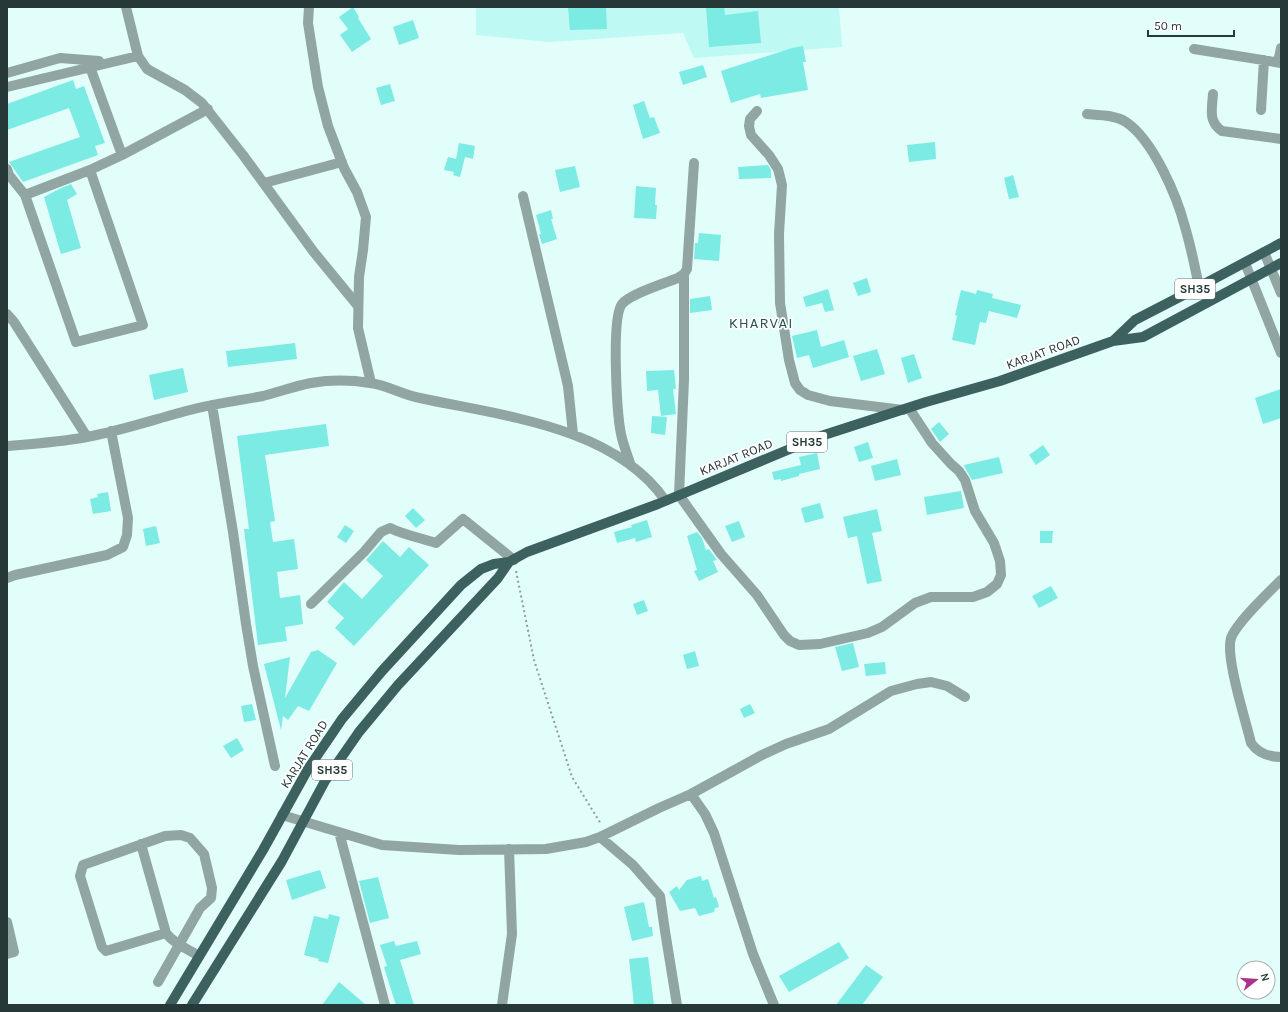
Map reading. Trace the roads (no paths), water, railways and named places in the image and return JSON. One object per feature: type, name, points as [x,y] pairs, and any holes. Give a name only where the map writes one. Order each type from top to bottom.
[{"type":"main road","name":"KARJAT ROAD","points":[[1113,341],[1135,320],[1281,243]]},
{"type":"main road","name":"KARJAT ROAD","points":[[170,1005],[263,850],[308,769],[342,719],[382,670],[461,585],[481,569],[494,564],[511,561],[526,552],[679,495],[821,436],[1000,381],[1113,341],[1143,337],[1281,263]]},
{"type":"main road","name":"KARJAT ROAD","points":[[192,1005],[282,861],[325,781],[359,732],[398,685],[498,578],[511,561]]},
{"type":"street","points":[[126,7],[138,56],[147,69],[186,90],[208,109],[313,251],[358,306]]},
{"type":"street","points":[[309,7],[308,23],[318,87],[328,126],[366,217],[359,277],[358,328],[371,383]]},
{"type":"street","points":[[1194,49],[1280,63],[1281,48]]},
{"type":"street","points":[[7,87],[90,66],[138,56]]},
{"type":"street","points":[[7,73],[60,58],[111,62]]},
{"type":"street","points":[[1261,110],[1264,60]]},
{"type":"street","points":[[90,66],[122,156]]},
{"type":"street","points":[[1213,94],[1212,119],[1215,126],[1222,131],[1281,139]]},
{"type":"street","points":[[25,195],[122,156],[208,109]]},
{"type":"street","points":[[684,274],[684,380],[679,495],[721,554],[758,594],[784,635],[790,641],[799,645],[820,644],[868,633],[882,626],[915,603],[930,597],[973,597],[987,592],[996,584],[1001,575],[1000,561],[994,543],[975,511],[965,480],[959,471],[932,443],[906,409],[830,401],[808,395],[800,390],[795,383],[780,303],[779,234],[782,185],[778,169],[751,134],[749,126],[750,119],[757,111]]},
{"type":"street","points":[[1087,114],[1116,118],[1125,122],[1139,133],[1155,156],[1173,193],[1185,227],[1199,287]]},
{"type":"street","points":[[264,183],[342,162]]},
{"type":"street","points":[[630,464],[621,436],[618,416],[615,368],[618,314],[622,304],[633,296],[678,278],[684,274],[687,269],[694,163]]},
{"type":"street","points":[[8,174],[25,195],[76,342],[143,325],[90,170]]},
{"type":"street","points":[[522,196],[568,386],[573,434]]},
{"type":"street","points":[[1264,252],[1281,293]]},
{"type":"street","points":[[1245,263],[1281,353]]},
{"type":"street","points":[[7,314],[14,322],[87,437]]},
{"type":"street","points":[[7,446],[87,437],[212,405],[265,396],[311,383],[338,381],[371,383],[418,398],[505,415],[573,434],[601,447],[630,464],[656,488],[665,500]]},
{"type":"street","points":[[212,405],[234,532],[252,659],[275,766]]},
{"type":"street","points":[[7,578],[107,555],[123,547],[127,535],[128,518],[111,431]]},
{"type":"street","points":[[311,604],[364,552],[381,532],[390,528],[436,543],[463,519],[511,561]]},
{"type":"street","points":[[1281,580],[1238,626],[1231,639],[1230,652],[1251,743],[1256,750],[1275,757],[1281,757]]},
{"type":"street","points":[[282,815],[382,845],[459,850],[546,848],[586,842],[603,836],[691,794],[762,755],[786,744],[829,729],[891,691],[931,682],[947,686],[965,697]]},
{"type":"street","points":[[691,794],[705,814],[714,833],[753,954],[774,1005]]},
{"type":"street","points":[[339,832],[385,1005]]},
{"type":"street","points":[[158,982],[200,908],[211,898],[212,888],[204,854],[190,838],[181,835],[165,836],[83,865],[80,876],[102,947],[106,951],[166,933]]},
{"type":"street","points":[[603,836],[633,865],[660,896],[664,931],[677,1005]]},
{"type":"street","points":[[141,844],[166,933],[170,939],[199,956]]},
{"type":"street","points":[[502,1005],[512,934],[509,849]]},
{"type":"street","points":[[7,922],[14,952],[7,954]]},
{"type":"district","name":"KHARVAI","points":[[761,323]]}]
